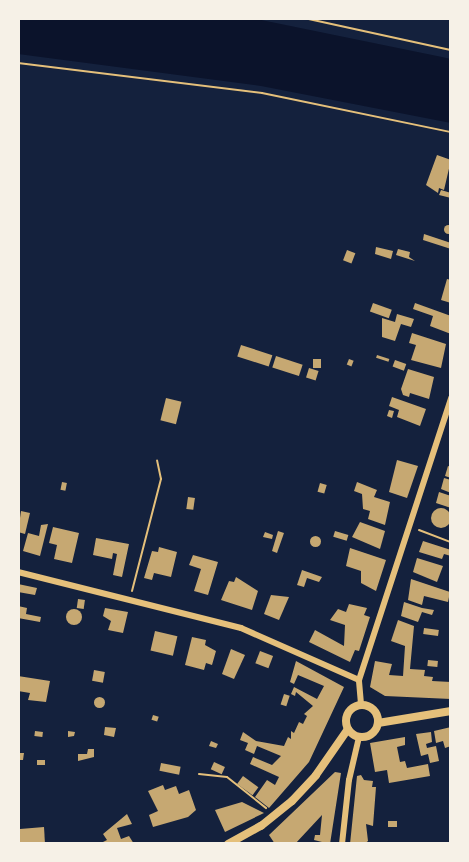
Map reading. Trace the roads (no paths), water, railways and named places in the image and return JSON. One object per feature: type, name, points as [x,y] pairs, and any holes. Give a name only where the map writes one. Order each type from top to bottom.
[{"type":"street","points":[[361,704],[359,680],[451,398]]},
{"type":"street","points":[[18,572],[130,597],[275,640],[359,680]]},
{"type":"street","points":[[359,737],[374,733],[378,723],[372,708],[361,704]]},
{"type":"street","points":[[228,844],[274,815],[316,775],[348,729],[347,714],[361,704]]},
{"type":"street","points":[[378,723],[451,711]]},
{"type":"street","points":[[348,729],[359,737]]},
{"type":"street","points":[[342,844],[349,780],[359,737]]},
{"type":"water","points":[[18,18],[251,18],[451,59],[451,123],[261,86],[18,54]]}]
